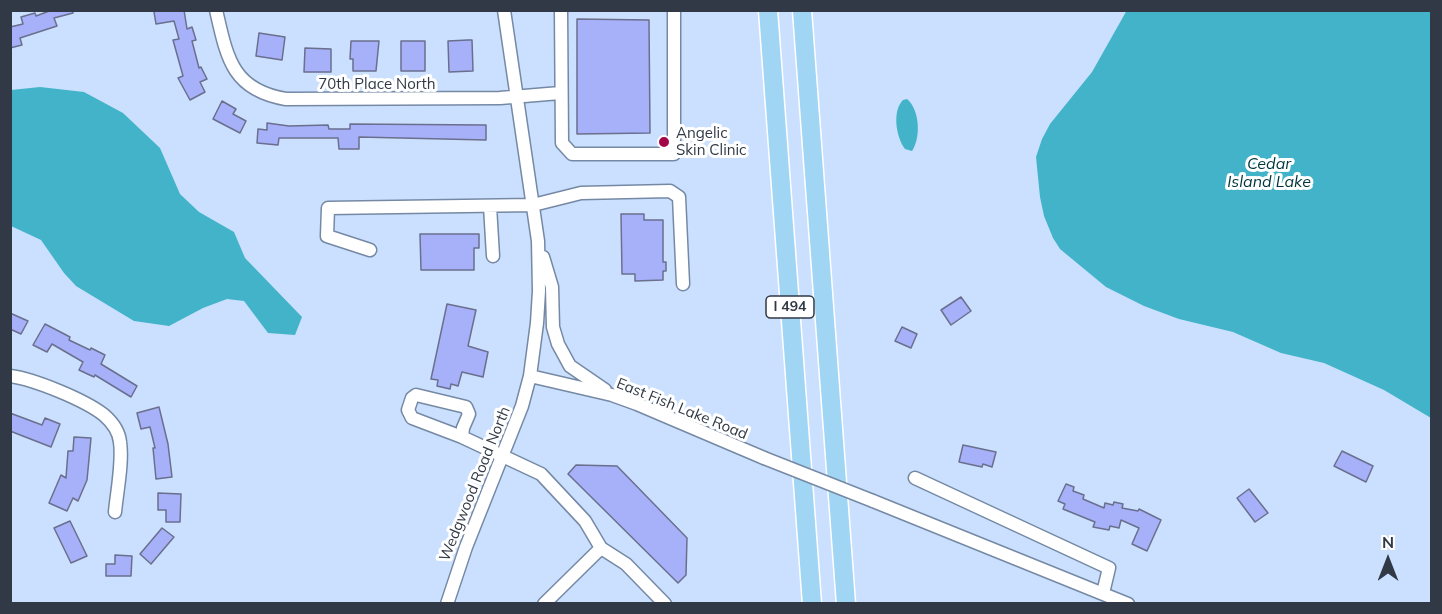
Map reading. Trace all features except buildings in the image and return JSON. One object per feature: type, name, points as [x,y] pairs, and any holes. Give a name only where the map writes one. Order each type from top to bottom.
[{"type":"highway","name":"I 494","points":[[768,10],[812,603]]},
{"type":"highway","name":"I 494","points":[[802,10],[846,603]]},
{"type":"street","name":"70th Place North","points":[[216,10],[232,68],[242,80],[263,93],[286,99],[517,97],[560,93]]},
{"type":"street","points":[[504,10],[538,241],[538,305],[530,376]]},
{"type":"street","points":[[561,10],[562,143],[572,154],[674,154],[674,10]]},
{"type":"street","points":[[370,250],[327,236],[328,208],[533,205],[582,193],[670,191],[679,197],[682,284]]},
{"type":"street","points":[[490,206],[493,256]]},
{"type":"street","points":[[538,241],[552,287],[553,327],[558,344],[570,366],[612,395]]},
{"type":"street","points":[[10,376],[33,381],[106,416],[115,428],[120,442],[115,512]]},
{"type":"street","name":"East Fish Lake Road","points":[[530,376],[612,395],[637,404],[764,458],[1128,603]]},
{"type":"street","name":"Wedgwood Road North","points":[[447,603],[465,547],[516,423],[530,376]]},
{"type":"street","points":[[462,437],[469,414],[466,407],[416,395],[412,398],[408,410],[412,418],[462,437],[541,474],[585,521],[600,548],[627,564],[665,603]]},
{"type":"street","points":[[915,478],[1109,568],[1103,593]]},
{"type":"street","points":[[544,603],[600,548]]},
{"type":"water","name":"Cedar Island Lake","points":[[1127,10],[1431,11],[1431,418],[1384,390],[1324,363],[1281,353],[1233,332],[1179,319],[1144,306],[1106,287],[1060,249],[1044,216],[1036,157],[1050,124],[1092,72]]},
{"type":"water","points":[[40,87],[84,92],[123,113],[160,148],[180,194],[199,212],[234,232],[245,258],[302,317],[295,335],[268,333],[244,301],[227,299],[203,308],[169,326],[134,321],[76,286],[41,240],[11,226],[11,90]]},
{"type":"water","points":[[907,99],[915,110],[918,124],[917,139],[912,151],[905,149],[902,144],[896,117],[903,100]]},
{"type":"place","name":"Angelic Skin Clinic","points":[[664,142]]}]
